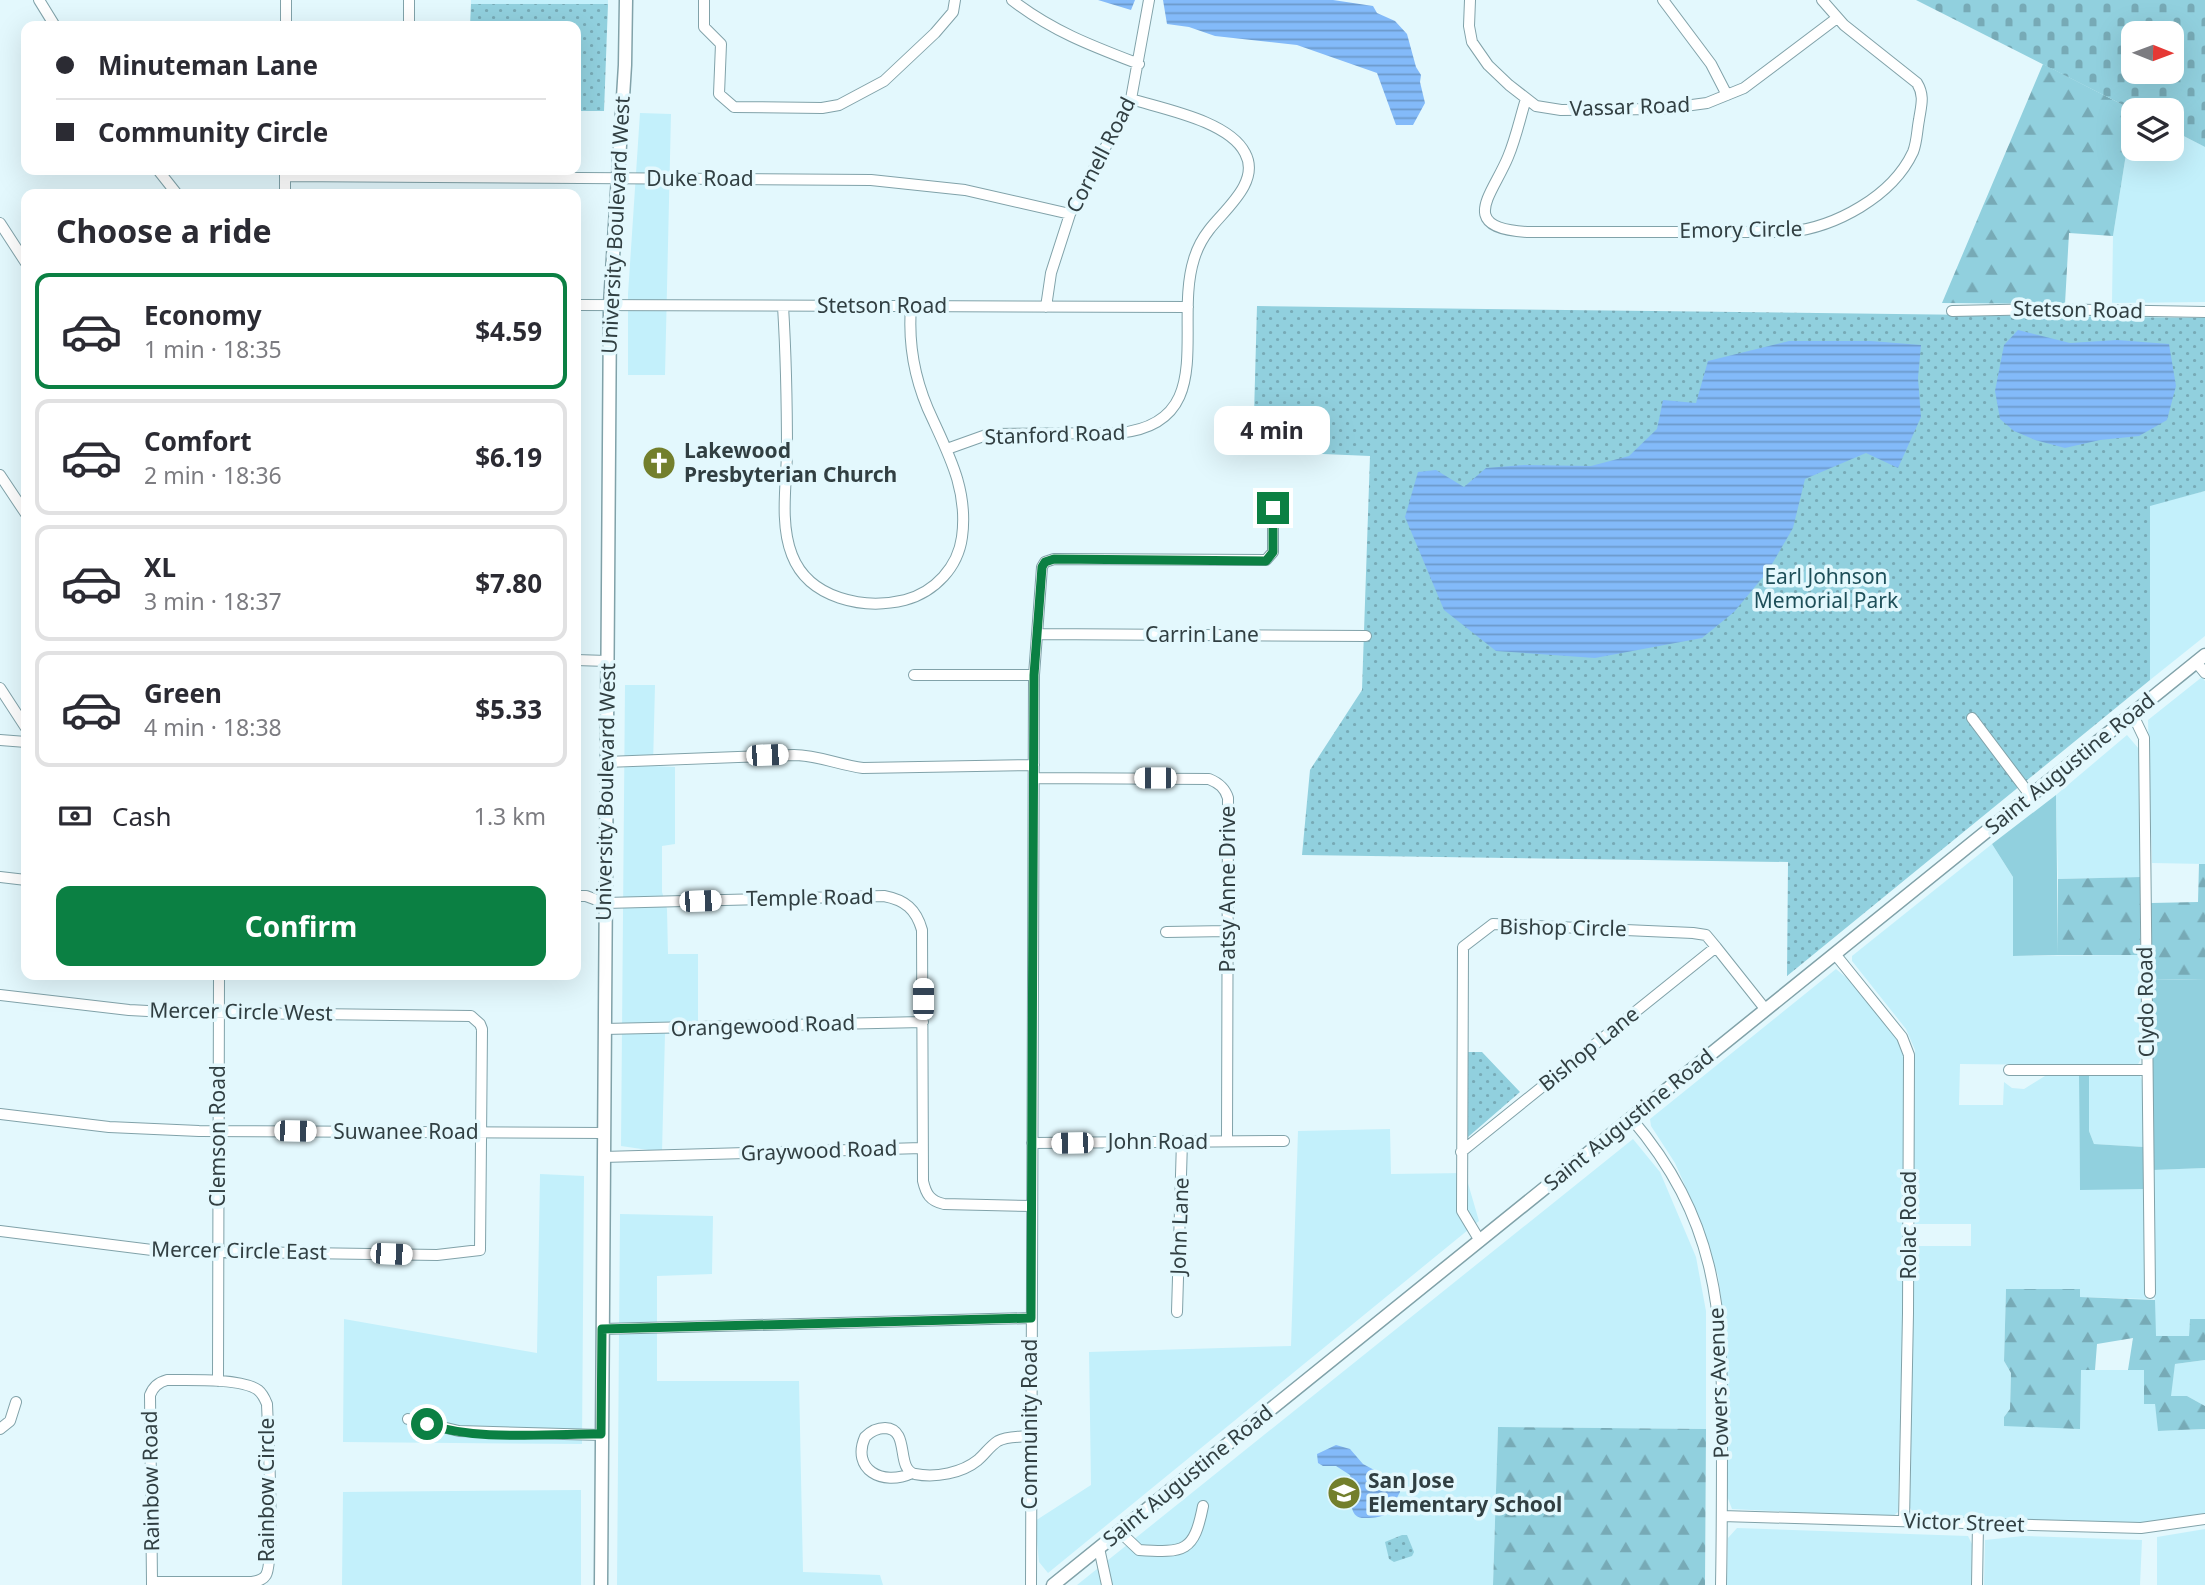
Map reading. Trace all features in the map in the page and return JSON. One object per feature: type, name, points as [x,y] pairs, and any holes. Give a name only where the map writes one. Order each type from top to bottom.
[{"type":"main road","name":"University Boulevard West","points":[[601,1585],[610,305],[625,65],[626,0]]},
{"type":"main road","name":"Saint Augustine Road","points":[[1053,1585],[2132,713],[2202,663]]},
{"type":"street","points":[[39,0],[52,21]]},
{"type":"street","points":[[286,0],[286,21]]},
{"type":"street","points":[[409,0],[409,21]]},
{"type":"street","points":[[704,0],[704,27],[721,44],[719,94],[734,107],[820,108],[839,105],[884,81],[953,12],[955,0]]},
{"type":"street","points":[[1012,0],[1036,19],[1069,37],[1139,64]]},
{"type":"street","name":"Cornell Road","points":[[1046,307],[1051,273],[1070,214],[1131,99],[1149,0]]},
{"type":"street","points":[[1470,0],[1469,26],[1476,51],[1525,99]]},
{"type":"street","points":[[1662,0],[1711,64],[1727,94]]},
{"type":"street","name":"Emory Circle","points":[[1525,99],[1508,158],[1487,197],[1486,212],[1493,224],[1505,230],[1789,233],[1812,229],[1840,219],[1881,191],[1905,165],[1916,141],[1923,97],[1917,83],[1837,18],[1822,0]]},
{"type":"street","name":"Vassar Road","points":[[1525,99],[1536,106],[1562,110],[1662,109],[1707,103],[1744,88],[1837,18]]},
{"type":"street","name":"Stanford Road","points":[[947,449],[989,434],[1119,433],[1139,430],[1164,418],[1177,404],[1185,387],[1190,276],[1197,250],[1206,233],[1243,187],[1248,173],[1247,155],[1232,137],[1217,128],[1131,99]]},
{"type":"street","points":[[162,175],[173,189]]},
{"type":"street","name":"Duke Road","points":[[492,175],[895,181],[965,190],[1070,214]]},
{"type":"street","points":[[0,223],[21,255]]},
{"type":"street","name":"Stetson Road","points":[[581,304],[1188,307]]},
{"type":"street","points":[[783,306],[787,375],[786,524],[792,556],[810,582],[831,596],[894,602],[919,595],[938,583],[956,559],[962,538],[964,513],[959,481],[921,389],[912,354],[911,307]]},
{"type":"street","name":"Stetson Road","points":[[1952,311],[2042,309],[2205,312]]},
{"type":"street","points":[[0,475],[21,506]]},
{"type":"street","name":"Community Road","points":[[1031,1585],[1034,675],[1042,567],[1045,562],[1078,559],[1266,561],[1273,552],[1273,508]]},
{"type":"street","name":"Carrin Lane","points":[[1037,634],[1366,636]]},
{"type":"street","points":[[581,660],[607,661]]},
{"type":"street","points":[[914,675],[1034,675]]},
{"type":"street","points":[[0,688],[21,720]]},
{"type":"street","name":"Clydo Road","points":[[2132,713],[2144,738],[2150,1293]]},
{"type":"street","points":[[1972,718],[2030,795]]},
{"type":"street","points":[[0,740],[21,742]]},
{"type":"street","points":[[606,762],[794,755],[813,756],[841,765],[863,768],[1034,765]]},
{"type":"street","name":"Patsy Anne Drive","points":[[1034,778],[1209,779],[1218,782],[1226,791],[1227,1141]]},
{"type":"street","points":[[0,877],[21,879]]},
{"type":"street","name":"Temple Road","points":[[581,896],[605,903],[884,896],[897,899],[915,911],[922,930],[923,1022]]},
{"type":"street","name":"Bishop Circle","points":[[1480,1241],[1462,1211],[1463,947],[1493,924],[1706,935],[1766,1010]]},
{"type":"street","points":[[1166,932],[1228,931]]},
{"type":"street","name":"Bishop Lane","points":[[1461,1152],[1716,947]]},
{"type":"street","name":"Rolac Road","points":[[1835,954],[1898,1031],[1909,1055],[1904,1521]]},
{"type":"street","name":"Clemson Road","points":[[218,1381],[219,980]]},
{"type":"street","name":"Mercer Circle West","points":[[0,995],[130,1010],[471,1016],[480,1024],[481,1132]]},
{"type":"street","points":[[922,1148],[923,1022]]},
{"type":"street","name":"Orangewood Road","points":[[604,1029],[923,1022]]},
{"type":"street","points":[[2009,1070],[2147,1070]]},
{"type":"street","name":"Suwanee Road","points":[[0,1114],[109,1127],[218,1131],[603,1133]]},
{"type":"street","name":"Powers Avenue","points":[[1631,1118],[1672,1174],[1692,1214],[1707,1256],[1719,1310],[1722,1340],[1721,1585]]},
{"type":"street","name":"Mercer Circle East","points":[[0,1231],[160,1251],[437,1255],[480,1250],[481,1132]]},
{"type":"street","name":"John Lane","points":[[1177,1312],[1182,1141]]},
{"type":"street","name":"John Road","points":[[1032,1143],[1284,1141]]},
{"type":"street","name":"Graywood Road","points":[[603,1157],[922,1148],[925,1192],[936,1203],[1031,1206]]},
{"type":"street","points":[[602,1329],[1031,1318]]},
{"type":"street","name":"Rainbow Circle","points":[[152,1584],[257,1582],[266,1574],[269,1545],[267,1404],[264,1395],[257,1389],[218,1381],[160,1382]]},
{"type":"street","name":"Rainbow Road","points":[[152,1584],[150,1395],[160,1382]]},
{"type":"street","points":[[0,1429],[10,1421],[16,1402]]},
{"type":"street","points":[[408,1419],[436,1427],[471,1432],[601,1434]]},
{"type":"street","points":[[912,1473],[908,1469],[901,1441],[894,1431],[877,1429],[866,1437],[862,1450],[871,1471],[878,1478],[895,1479],[912,1473],[939,1474],[965,1468],[1000,1440],[1030,1436]]},
{"type":"street","points":[[1120,1532],[1139,1550],[1177,1550],[1186,1547],[1194,1539],[1203,1506]]},
{"type":"street","name":"Victor Street","points":[[1722,1516],[2140,1528],[2205,1519]]},
{"type":"street","points":[[1977,1585],[1978,1524]]},
{"type":"street","points":[[1099,1548],[1107,1585]]},
{"type":"shaded area","points":[[471,0],[608,0],[608,4],[471,4]]},
{"type":"shaded area","points":[[640,113],[671,114],[665,375],[628,375],[628,294]]},
{"type":"shaded area","points":[[2184,136],[2205,147],[2205,302],[2112,303],[2113,236],[2125,161],[2184,161]]},
{"type":"shaded area","points":[[2205,491],[2205,636],[2150,680],[2150,505]]},
{"type":"shaded area","points":[[2202,677],[2205,681],[2205,864],[2152,863],[2148,720]]},
{"type":"shaded area","points":[[625,685],[655,685],[653,766],[675,767],[675,844],[662,846],[662,892],[667,909],[668,954],[698,954],[698,1034],[665,1034],[662,1152],[621,1146]]},
{"type":"shaded area","points":[[2127,735],[2139,749],[2141,877],[2058,879],[2056,795]]},
{"type":"shaded area","points":[[1992,844],[2013,877],[2013,956],[2140,955],[2142,1057],[2137,1066],[1960,1064],[1959,1105],[2003,1105],[2004,1082],[2012,1088],[2024,1089],[2045,1076],[2079,1075],[2080,1189],[2144,1189],[2147,1299],[2080,1297],[2080,1289],[2006,1290],[2004,1361],[2011,1373],[2010,1409],[2004,1417],[2081,1370],[2144,1370],[2144,1404],[2155,1404],[2159,1431],[2205,1429],[2205,1515],[2143,1523],[1917,1517],[1910,1508],[1913,1246],[1971,1246],[1971,1224],[1913,1224],[1915,1050],[1906,1029],[1852,961],[1852,956]]},
{"type":"shaded area","points":[[1836,969],[1855,985],[1891,1029],[1903,1049],[1903,1295],[1898,1512],[1892,1517],[1732,1509],[1727,1496],[1725,1326],[1718,1276],[1699,1217],[1675,1163],[1651,1126],[1650,1119]]},
{"type":"shaded area","points":[[2089,1076],[2140,1076],[2143,1083],[2144,1147],[2094,1144],[2089,1131]]},
{"type":"shaded area","points":[[1390,1129],[1391,1174],[1465,1173],[1479,1221],[1048,1573],[1039,1562],[1035,1521],[1091,1485],[1089,1352],[1291,1346],[1298,1131]]},
{"type":"shaded area","points":[[1633,1139],[1660,1172],[1696,1257],[1706,1311],[1706,1429],[1498,1427],[1493,1585],[1077,1585]]},
{"type":"shaded area","points":[[2205,1168],[2205,1319],[2190,1319],[2189,1336],[2155,1336],[2153,1170]]},
{"type":"shaded area","points":[[540,1174],[584,1176],[582,1444],[343,1442],[344,1319],[537,1353]]},
{"type":"shaded area","points":[[620,1214],[713,1216],[712,1274],[657,1276],[657,1381],[799,1381],[803,1572],[880,1575],[883,1585],[617,1585]]},
{"type":"shaded area","points":[[2205,1360],[2205,1406],[2187,1396],[2170,1396],[2175,1364]]},
{"type":"shaded area","points":[[581,1490],[581,1585],[342,1585],[343,1492]]},
{"type":"shaded area","points":[[1737,1528],[1968,1536],[1972,1544],[1971,1585],[1727,1585],[1728,1538]]},
{"type":"shaded area","points":[[2205,1529],[2205,1585],[2157,1585],[2157,1537]]},
{"type":"shaded area","points":[[2023,1536],[2142,1540],[2140,1585],[1984,1585],[1985,1540]]},
{"type":"green space","points":[[1916,0],[2205,0],[2205,147],[2184,136],[2184,98],[2121,98],[2121,104]]},
{"type":"green space","points":[[471,4],[608,4],[604,111],[581,111],[581,21],[470,21]]},
{"type":"green space","points":[[2043,64],[2121,104],[2121,161],[2125,161],[2113,236],[2069,233],[2065,304],[1942,303]]},
{"type":"green space","name":"Earl Johnson Memorial Park","points":[[1257,306],[2205,318],[2205,491],[2150,506],[2150,680],[1787,976],[1788,862],[1302,855],[1310,770],[1362,690],[1370,456],[1253,451]]},
{"type":"green space","points":[[2056,795],[2058,955],[2013,956],[2013,877],[1992,844]]},
{"type":"green space","points":[[2199,864],[2205,864],[2205,979],[2149,980],[2151,903],[2198,902]]},
{"type":"green space","points":[[2141,877],[2140,955],[2058,955],[2058,879]]},
{"type":"green space","points":[[2205,979],[2205,1168],[2153,1170],[2149,980]]},
{"type":"green space","points":[[1468,1052],[1482,1052],[1520,1092],[1468,1137]]},
{"type":"green space","points":[[2079,1075],[2089,1076],[2089,1131],[2094,1144],[2144,1147],[2144,1189],[2080,1190]]},
{"type":"green space","points":[[2006,1289],[2080,1289],[2080,1297],[2155,1300],[2156,1336],[2189,1336],[2190,1319],[2205,1319],[2205,1360],[2175,1364],[2171,1396],[2187,1396],[2205,1406],[2205,1429],[2158,1431],[2155,1404],[2144,1404],[2144,1370],[2128,1370],[2133,1338],[2097,1344],[2095,1370],[2081,1370],[2080,1429],[2004,1426],[2004,1417],[2010,1409],[2011,1373],[2004,1361]]},
{"type":"green space","points":[[1498,1427],[1706,1429],[1705,1585],[1493,1585]]},
{"type":"green space","points":[[1407,1535],[1414,1552],[1412,1556],[1394,1562],[1389,1559],[1385,1542]]},
{"type":"water","points":[[1098,0],[1135,0],[1131,10]]},
{"type":"water","points":[[1163,0],[1333,0],[1373,6],[1377,13],[1395,21],[1407,34],[1416,67],[1421,75],[1425,103],[1413,125],[1396,125],[1377,73],[1297,45],[1215,36],[1189,27],[1167,24]]},
{"type":"water","points":[[2018,330],[2070,343],[2117,340],[2169,344],[2176,386],[2167,420],[2139,436],[2100,440],[2065,448],[2014,431],[2000,419],[1995,391],[2004,345]]},
{"type":"water","points":[[1789,341],[1871,341],[1921,345],[1918,378],[1921,417],[1898,468],[1866,453],[1805,479],[1793,528],[1768,571],[1734,612],[1702,638],[1595,658],[1496,651],[1444,610],[1405,517],[1418,472],[1436,470],[1464,487],[1486,468],[1524,465],[1591,466],[1629,456],[1657,429],[1663,400],[1696,403],[1708,361]]},
{"type":"water","points":[[1336,1445],[1350,1449],[1363,1464],[1395,1481],[1400,1487],[1389,1513],[1369,1518],[1355,1514],[1351,1503],[1350,1475],[1336,1466],[1323,1466],[1318,1463],[1317,1454]]},
{"type":"place","name":"Lakewood Presbyterian Church","points":[[659,463]]},
{"type":"place","name":"San Jose Elementary School","points":[[1344,1493]]},
{"type":"route","points":[[427,1424],[483,1433],[601,1434],[602,1329],[1031,1318],[1034,675],[1042,567],[1045,562],[1054,559],[1266,561],[1273,552],[1273,508]]}]
